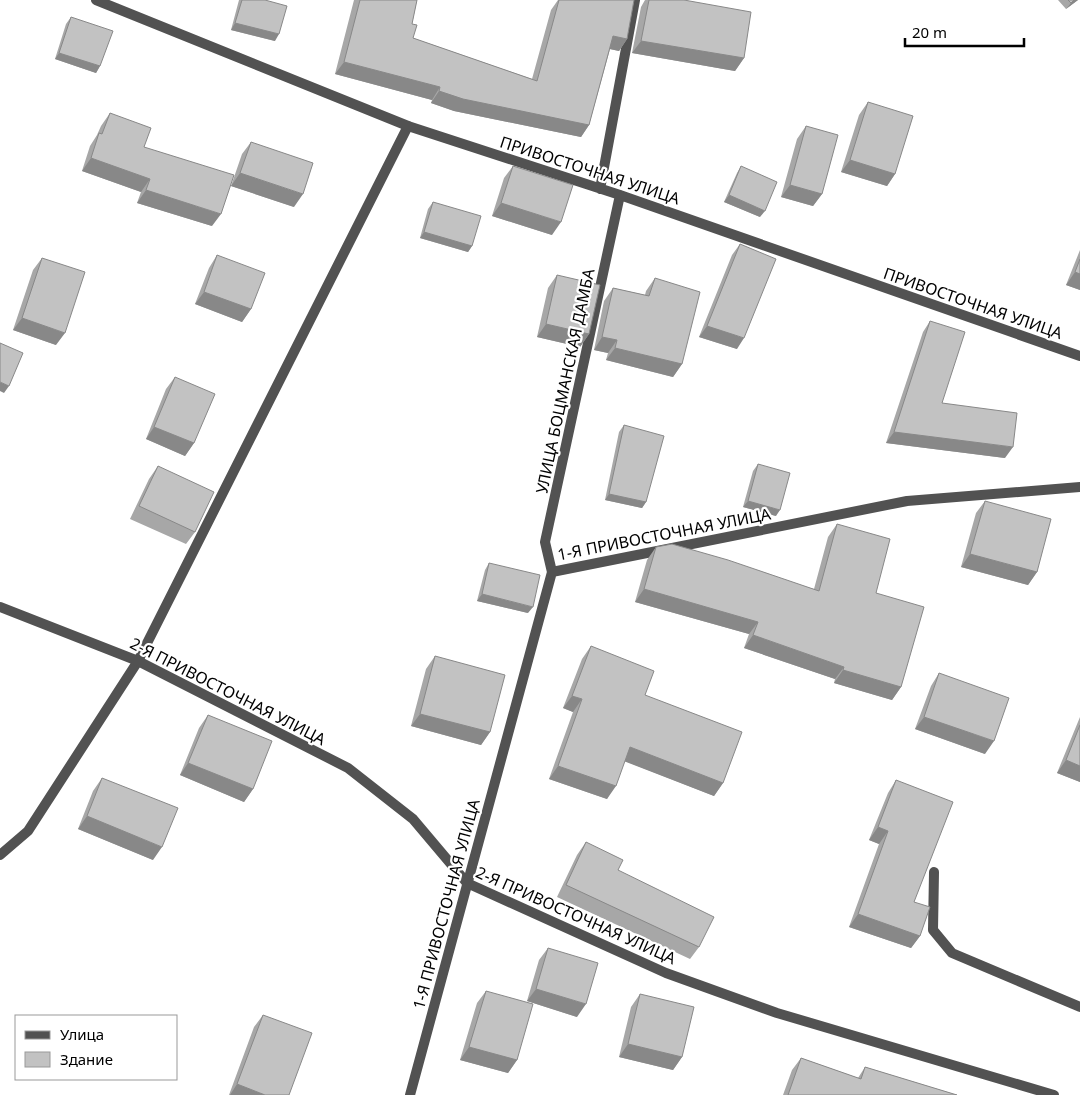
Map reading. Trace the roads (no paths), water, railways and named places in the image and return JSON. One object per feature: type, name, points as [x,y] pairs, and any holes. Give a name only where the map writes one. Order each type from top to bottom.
[{"type":"street","name":"ПРИВОСТОЧНАЯ УЛИЦА","points":[[96,0],[408,126],[600,188],[1080,356]]},
{"type":"street","points":[[600,188],[635,0]]},
{"type":"street","points":[[0,855],[28,831],[138,661],[408,126]]},
{"type":"street","name":"УЛИЦА БОЦМАНСКАЯ ДАМБА","points":[[552,572],[545,542],[620,195]]},
{"type":"street","name":"1-Я ПРИВОСТОЧНАЯ УЛИЦА","points":[[410,1095],[552,572],[907,501],[1080,487]]},
{"type":"street","name":"2-Я ПРИВОСТОЧНАЯ УЛИЦА","points":[[0,607],[138,661],[348,768],[413,819],[467,884],[666,973],[777,1013],[1054,1095]]},
{"type":"street","points":[[934,872],[933,930],[952,953],[1080,1007]]}]
